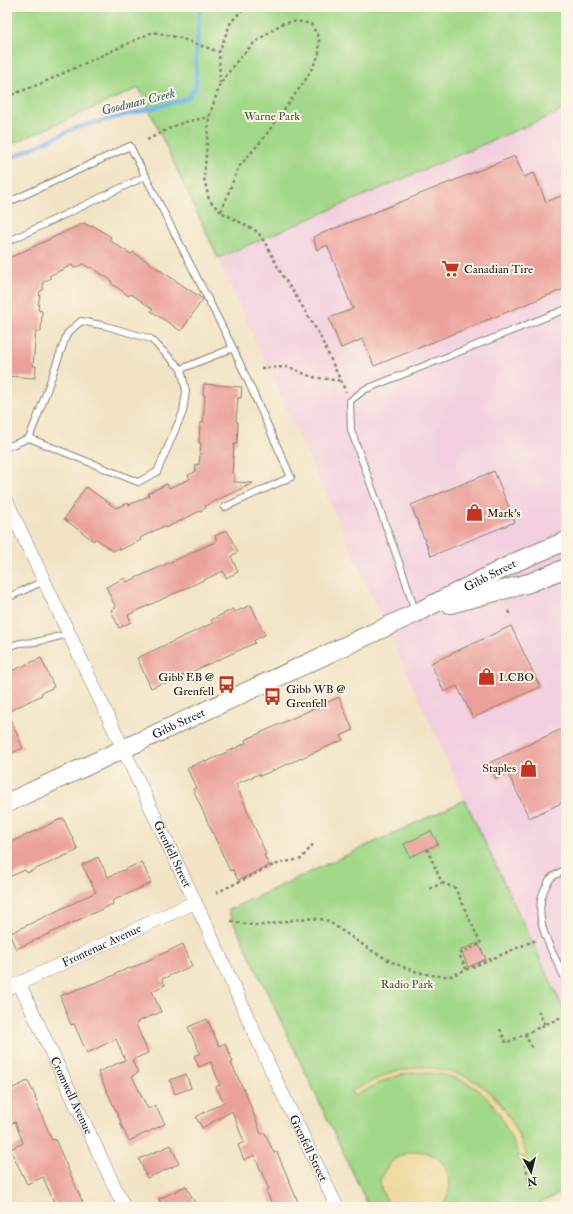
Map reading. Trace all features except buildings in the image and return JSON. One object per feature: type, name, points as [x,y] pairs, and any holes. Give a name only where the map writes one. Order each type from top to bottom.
[{"type":"main road","name":"Gibb Street","points":[[7,803],[416,613],[518,561],[566,541]]},
{"type":"main road","name":"Gibb Street","points":[[416,613],[529,583],[566,568]]},
{"type":"street","name":"Grenfell Street","points":[[7,502],[124,749],[273,1074],[337,1207]]},
{"type":"street","name":"Frontenac Avenue","points":[[7,989],[195,902]]},
{"type":"street","name":"Cromwell Avenue","points":[[20,983],[124,1207]]},
{"type":"lane","points":[[7,203],[130,146],[233,348],[291,477],[225,507]]},
{"type":"lane","points":[[7,242],[146,176]]},
{"type":"lane","points":[[416,613],[402,569],[351,430],[350,401],[364,390],[566,309]]},
{"type":"lane","points":[[7,447],[29,438],[138,482],[157,472],[184,412],[186,391],[181,369],[151,339],[106,326],[81,321],[67,334],[29,438]]},
{"type":"lane","points":[[181,369],[233,348]]},
{"type":"lane","points":[[7,598],[44,581]]},
{"type":"lane","points":[[7,647],[20,643],[36,642],[69,634]]},
{"type":"lane","points":[[566,869],[550,879],[547,884],[541,902],[540,913],[544,933],[566,981]]},
{"type":"path","points":[[220,84],[219,52],[231,22],[245,7]]},
{"type":"path","points":[[221,212],[238,168],[263,139],[306,79],[319,55],[319,38],[311,24],[297,21],[281,24],[254,43],[237,61],[220,84],[209,117],[204,178],[209,200],[221,212],[258,232],[282,275],[318,332],[342,381],[312,376],[289,368],[261,368]]},
{"type":"path","points":[[7,98],[153,32],[180,38],[219,52]]},
{"type":"path","points":[[148,140],[185,122],[209,117]]},
{"type":"path","points":[[509,611],[512,616]]},
{"type":"path","points":[[216,893],[271,866],[301,859],[314,843]]},
{"type":"path","points":[[427,849],[442,883]]},
{"type":"path","points":[[428,886],[428,889],[442,883],[455,888],[481,944],[459,954],[466,969]]},
{"type":"path","points":[[231,921],[251,925],[262,925],[307,918],[320,918],[328,921],[377,954],[406,969],[439,976],[450,976],[536,940]]},
{"type":"path","points":[[538,1011],[545,1025]]},
{"type":"path","points":[[500,1029],[506,1043],[566,1015]]},
{"type":"path","points":[[525,1034],[533,1050]]},
{"type":"path","points":[[525,1164],[532,1191]]},
{"type":"shaded area","points":[[566,109],[566,1014],[465,800],[218,258]]},
{"type":"green space","name":"Warne Park","points":[[7,7],[566,7],[566,109],[218,258],[139,88],[7,146]]},
{"type":"green space","name":"Radio Park","points":[[465,800],[566,1014],[566,1191],[531,1207],[369,1207],[228,910]]},
{"type":"sand","points":[[420,1067],[434,1068],[460,1074],[481,1085],[491,1093],[508,1115],[527,1155],[520,1158],[502,1118],[486,1096],[476,1088],[452,1077],[439,1074],[413,1073],[389,1079],[354,1096],[351,1091],[392,1072]]},
{"type":"sand","points":[[417,1151],[429,1153],[437,1157],[447,1170],[450,1185],[445,1200],[440,1207],[393,1207],[384,1196],[380,1184],[381,1178],[389,1165],[395,1159]]},
{"type":"waterway","name":"Goodman Creek","points":[[7,160],[75,128],[187,99],[196,86],[196,56],[200,7]]},
{"type":"place","name":"Canadian Tire","points":[[451,269]]},
{"type":"place","name":"Mark's","points":[[474,513]]},
{"type":"place","name":"LCBO","points":[[486,677]]},
{"type":"place","name":"Gibb EB @ Grenfell","points":[[227,684]]},
{"type":"place","name":"Gibb WB @ Grenfell","points":[[273,696]]},
{"type":"place","name":"Staples","points":[[529,768]]}]
